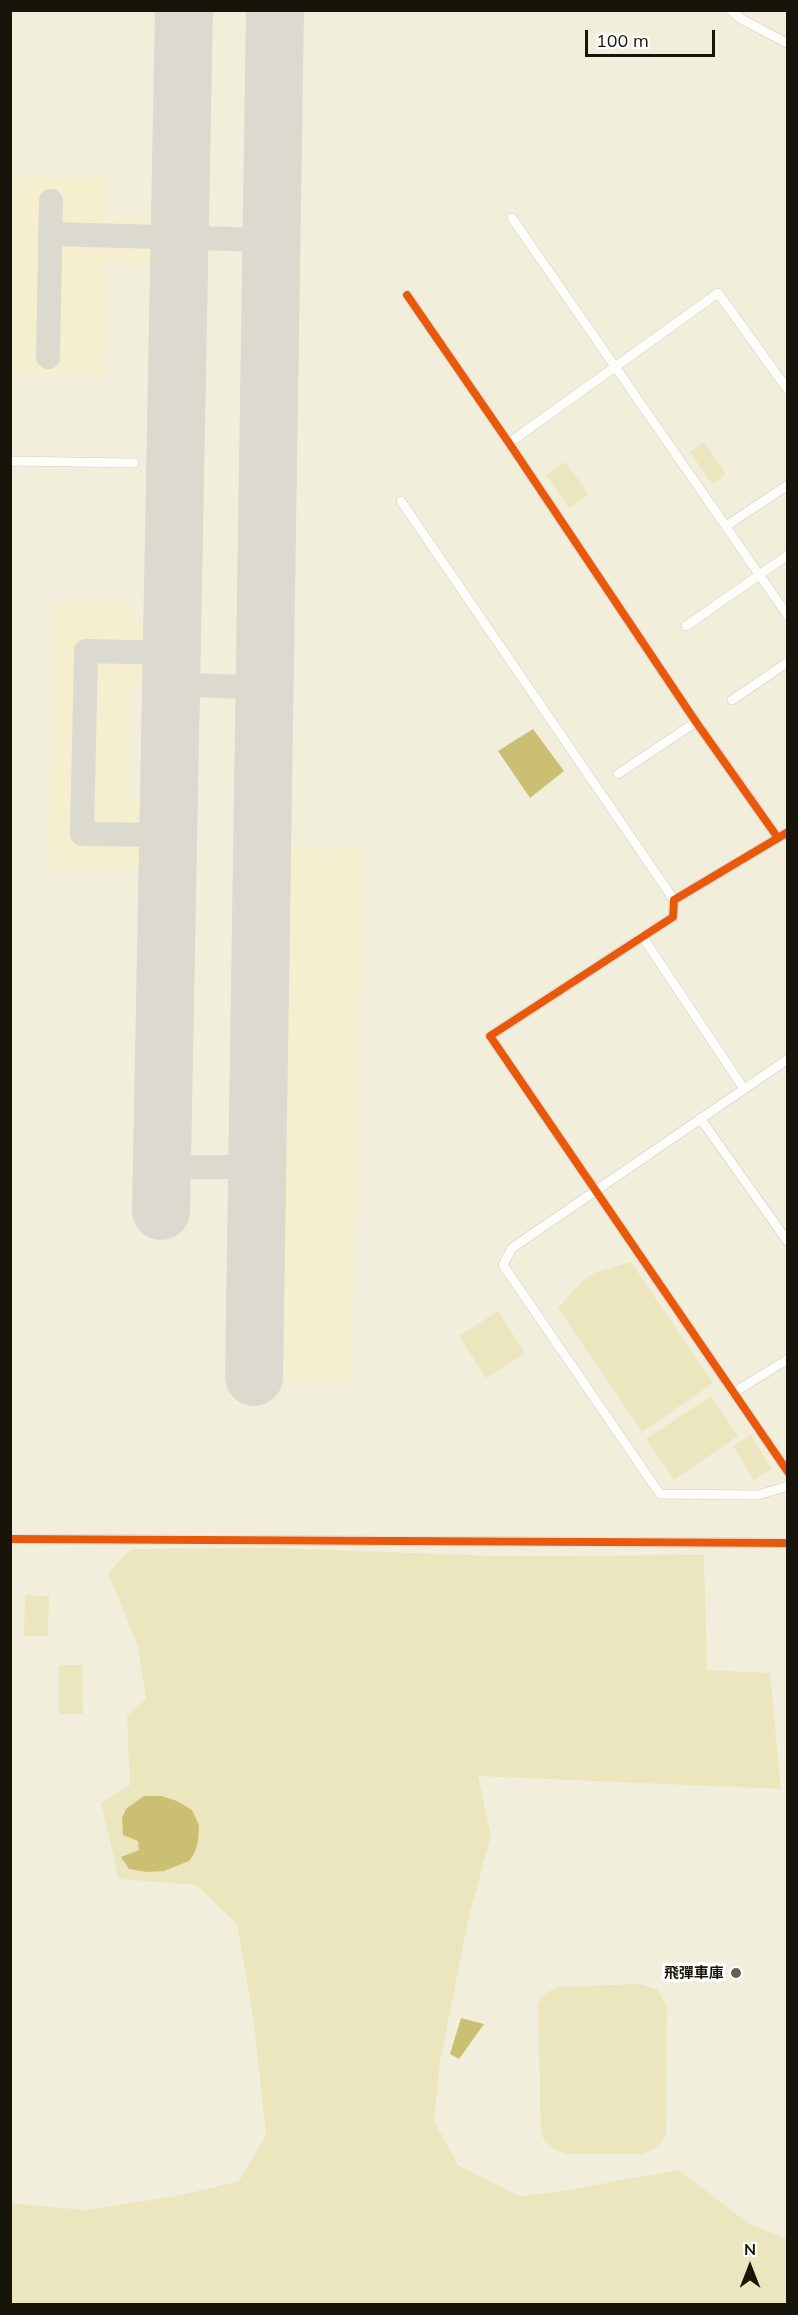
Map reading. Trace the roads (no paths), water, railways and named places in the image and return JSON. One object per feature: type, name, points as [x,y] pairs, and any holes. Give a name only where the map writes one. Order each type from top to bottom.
[{"type":"street","points":[[730,10],[741,19],[787,43]]},
{"type":"street","points":[[512,218],[788,616]]},
{"type":"street","points":[[509,442],[718,292],[788,390]]},
{"type":"street","points":[[407,295],[509,442],[696,722],[778,838]]},
{"type":"street","points":[[10,461],[134,463]]},
{"type":"street","points":[[726,526],[788,484]]},
{"type":"street","points":[[401,501],[674,900],[673,917],[490,1036],[788,1472]]},
{"type":"street","points":[[686,626],[788,555]]},
{"type":"street","points":[[732,700],[788,662]]},
{"type":"street","points":[[618,774],[696,722]]},
{"type":"street","points":[[674,900],[788,832]]},
{"type":"street","points":[[642,936],[744,1089]]},
{"type":"street","points":[[788,1059],[512,1248],[503,1265],[660,1494],[758,1495],[788,1486]]},
{"type":"street","points":[[700,1118],[788,1242]]},
{"type":"street","points":[[734,1393],[786,1362]]},
{"type":"street","points":[[10,1539],[788,1543]]},
{"type":"place","name":"飛彈車庫","points":[[736,1973]]}]
